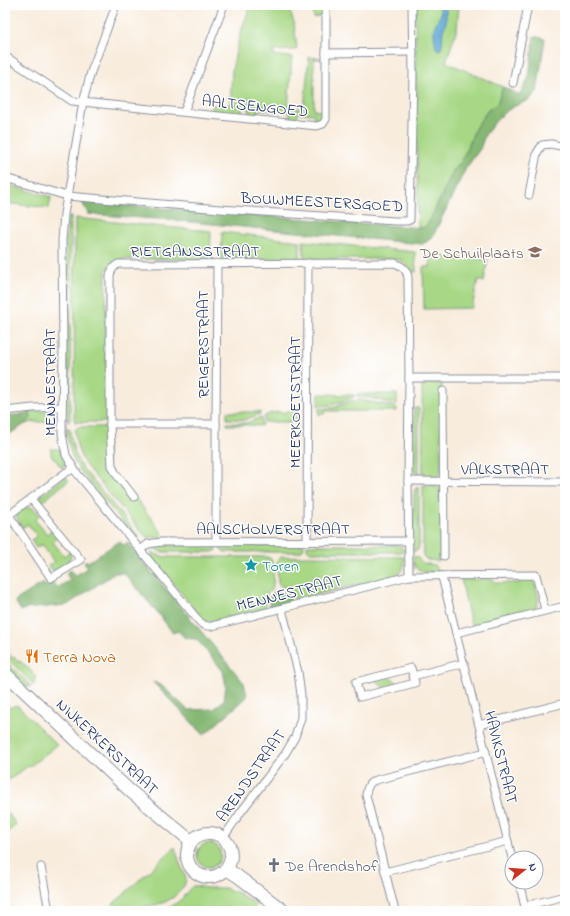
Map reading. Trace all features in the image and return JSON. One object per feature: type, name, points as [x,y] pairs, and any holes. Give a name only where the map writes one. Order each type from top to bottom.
[{"type":"main road","name":"NIJKERKERSTRAAT","points":[[5,673],[129,790],[191,841]]},
{"type":"main road","points":[[210,833],[217,834],[223,838],[228,843],[231,856],[230,863],[226,869],[215,877],[208,878],[195,873],[190,868],[187,861],[188,848],[191,841],[197,836],[210,833]]},
{"type":"main road","points":[[226,869],[284,911]]},
{"type":"street","name":"MENNESTRAAT","points":[[116,5],[91,72],[83,102],[64,214],[62,240],[63,345],[61,425],[63,445],[73,469],[201,624],[205,626],[212,626],[282,609],[409,576],[442,577],[536,575],[545,610]]},
{"type":"street","name":"AALTSENGOED","points":[[184,112],[224,5]]},
{"type":"street","name":"AALTSENGOED","points":[[5,56],[72,101],[317,126],[323,124],[326,119],[326,5]]},
{"type":"street","name":"BOUWMEESTERSGOED","points":[[67,196],[220,209],[395,221],[410,220],[413,74],[412,5]]},
{"type":"street","points":[[513,83],[528,5]]},
{"type":"street","points":[[326,53],[412,52]]},
{"type":"street","points":[[529,195],[536,153],[542,145],[551,144],[565,147]]},
{"type":"street","points":[[5,178],[67,196]]},
{"type":"street","name":"REIGERSTRAAT","points":[[216,541],[217,263]]},
{"type":"street","name":"MEERKOETSTRAAT","points":[[307,542],[308,263]]},
{"type":"street","name":"RIETGANSSTRAAT","points":[[134,497],[116,474],[112,466],[110,424],[110,276],[111,270],[118,264],[395,263],[406,270],[408,278],[409,378]]},
{"type":"street","points":[[409,576],[409,378],[565,378]]},
{"type":"street","name":"VALKSTRAAT","points":[[443,391],[444,556]]},
{"type":"street","points":[[5,411],[62,407]]},
{"type":"street","points":[[110,424],[216,424]]},
{"type":"street","points":[[31,499],[81,560],[51,578],[9,515],[65,473],[73,469]]},
{"type":"street","name":"VALKSTRAAT","points":[[408,481],[565,482]]},
{"type":"street","name":"AALSCHOLVERSTRAAT","points":[[140,550],[148,544],[154,542],[408,541]]},
{"type":"street","name":"HAVIKSTRAAT","points":[[442,577],[510,850]]},
{"type":"street","points":[[456,633],[565,606]]},
{"type":"street","name":"ARENDSTRAAT","points":[[223,838],[285,754],[295,737],[301,718],[301,695],[298,672],[282,609]]},
{"type":"street","points":[[413,676],[464,663]]},
{"type":"street","points":[[411,668],[413,676],[415,683],[360,697],[356,682],[411,668]]},
{"type":"street","points":[[479,724],[565,704]]},
{"type":"street","points":[[395,911],[366,789],[369,784],[376,780],[486,752]]},
{"type":"street","points":[[385,872],[508,840]]},
{"type":"street","points":[[41,867],[49,911]]},
{"type":"street","points":[[520,890],[525,908],[565,896]]},
{"type":"green space","points":[[251,5],[288,5],[294,23],[297,49],[273,51],[273,54],[292,57],[288,109],[304,108],[309,57],[321,58],[314,59],[314,110],[323,111],[322,118],[319,121],[314,121],[314,114],[298,113],[297,120],[290,119],[290,112],[259,109],[258,116],[249,115],[249,107],[243,107],[242,114],[212,111],[212,105],[230,105],[232,71],[237,46]]},
{"type":"green space","points":[[310,5],[323,5],[323,15],[314,18]]},
{"type":"green space","points":[[415,5],[459,5],[457,29],[446,62],[503,87],[497,104],[488,110],[476,127],[461,163],[428,224],[423,228],[418,228]]},
{"type":"green space","points":[[534,36],[545,39],[537,92],[529,100],[505,112],[485,135],[480,149],[466,168],[433,236],[422,244],[170,220],[88,214],[82,202],[423,228],[428,224],[455,167],[461,163],[476,127],[488,110],[497,104],[503,87],[520,95],[529,77]]},
{"type":"green space","points":[[5,184],[51,197],[49,208],[5,203]]},
{"type":"green space","points":[[68,217],[71,217],[69,422],[67,421],[66,238]]},
{"type":"green space","points":[[75,218],[211,231],[210,259],[122,259],[114,261],[108,267],[106,272],[106,422],[75,422],[74,419]]},
{"type":"green space","points":[[222,232],[300,241],[300,259],[221,259]]},
{"type":"green space","points":[[303,241],[415,252],[416,272],[411,272],[405,264],[396,259],[304,259]]},
{"type":"green space","points":[[467,256],[488,260],[484,282],[478,280],[472,308],[424,309],[423,267],[430,267],[430,257]]},
{"type":"green space","points":[[422,383],[442,383],[441,470],[440,474],[436,478],[423,478]]},
{"type":"green space","points":[[319,394],[355,395],[354,397],[336,403],[318,406]]},
{"type":"green space","points":[[357,394],[397,394],[397,404],[371,398],[358,397]]},
{"type":"green space","points":[[361,400],[396,407],[397,411],[325,411],[324,414],[319,415],[319,409],[336,407],[350,401]]},
{"type":"green space","points":[[414,408],[419,408],[419,477],[414,472]]},
{"type":"green space","points":[[298,410],[297,422],[264,422],[264,417],[270,414]]},
{"type":"green space","points":[[48,411],[49,422],[33,422],[25,424],[31,418],[30,412]]},
{"type":"green space","points":[[30,412],[31,418],[25,424],[5,437],[5,415],[17,415]]},
{"type":"green space","points":[[227,412],[260,412],[260,414],[244,420],[227,419]]},
{"type":"green space","points":[[261,417],[262,425],[258,426],[227,425],[227,423],[247,423]]},
{"type":"green space","points":[[67,427],[70,429],[73,447],[80,465],[140,537],[133,535],[78,468],[70,448]]},
{"type":"green space","points":[[78,427],[107,427],[107,467],[132,499],[135,497],[162,533],[162,538],[146,537],[86,466],[79,453],[75,435],[75,430]]},
{"type":"green space","points":[[51,449],[60,449],[64,463],[63,469],[51,455]]},
{"type":"green space","points":[[66,477],[69,480],[42,502],[40,500],[41,496]]},
{"type":"green space","points":[[423,485],[437,485],[440,488],[441,553],[439,561],[427,560],[423,556]]},
{"type":"green space","points":[[419,486],[419,546],[418,550],[413,552],[414,492]]},
{"type":"green space","points":[[26,507],[36,510],[40,515],[35,520],[47,534],[52,530],[58,537],[53,542],[64,556],[70,551],[71,555],[67,564],[54,570],[48,566],[54,562],[42,544],[36,548],[31,540],[37,536],[28,524],[22,528],[17,519],[17,514]]},
{"type":"green space","points":[[120,541],[123,545],[128,543],[244,683],[247,696],[246,698],[204,735],[153,682],[162,686],[188,710],[214,709],[224,700],[226,686],[223,671],[195,639],[185,638],[178,631],[173,633],[124,573],[115,573],[67,605],[24,609],[21,611],[15,601],[43,583],[45,586],[53,582],[57,588],[70,580],[66,573],[71,570],[75,576],[87,568],[84,562],[86,560],[88,562]]},
{"type":"green space","points":[[161,545],[217,545],[216,551],[212,552],[161,552],[154,547]]},
{"type":"green space","points":[[220,545],[304,545],[303,550],[299,552],[226,552],[222,551]]},
{"type":"green space","points":[[307,545],[397,545],[404,549],[404,552],[310,552],[307,549]]},
{"type":"green space","points":[[152,552],[166,557],[270,558],[273,564],[273,579],[272,589],[266,597],[266,608],[213,621],[206,621],[201,617],[154,560],[152,557]]},
{"type":"green space","points":[[413,556],[417,557],[423,563],[434,565],[441,572],[422,572],[418,570],[415,567]]},
{"type":"green space","points":[[281,557],[404,557],[404,563],[402,570],[395,576],[295,600],[290,589],[281,586],[278,583],[277,562]]},
{"type":"green space","points":[[461,579],[493,579],[496,583],[519,583],[522,579],[530,579],[534,582],[538,601],[532,610],[471,625]]},
{"type":"green space","points":[[277,591],[286,594],[291,602],[270,607],[270,598]]},
{"type":"green space","points":[[5,650],[35,675],[34,685],[5,656]]},
{"type":"green space","points":[[5,660],[31,686],[27,687],[5,665]]},
{"type":"green space","points":[[387,676],[401,685],[386,689],[373,679]]},
{"type":"green space","points":[[17,705],[57,745],[29,767],[28,766],[9,780],[8,777],[5,779],[5,709]]},
{"type":"green space","points":[[5,812],[6,814],[8,813],[16,824],[5,836]]},
{"type":"green space","points":[[209,843],[218,846],[221,855],[218,864],[209,867],[200,864],[197,855],[200,846]]},
{"type":"green space","points":[[175,847],[186,880],[184,886],[174,897],[155,905],[103,911],[109,908]]},
{"type":"green space","points":[[193,886],[206,888],[226,888],[231,892],[233,890],[257,905],[251,911],[161,911],[171,907],[182,899]]},
{"type":"water","points":[[439,5],[446,5],[446,24],[443,30],[441,49],[438,50],[436,48],[434,27],[441,14]]},
{"type":"place","name":"De Schuilplaats","points":[[535,252]]},
{"type":"place","name":"Toren","points":[[251,565]]},
{"type":"place","name":"Terra Nova","points":[[32,656]]},
{"type":"place","name":"De Arendshof","points":[[274,865]]}]
